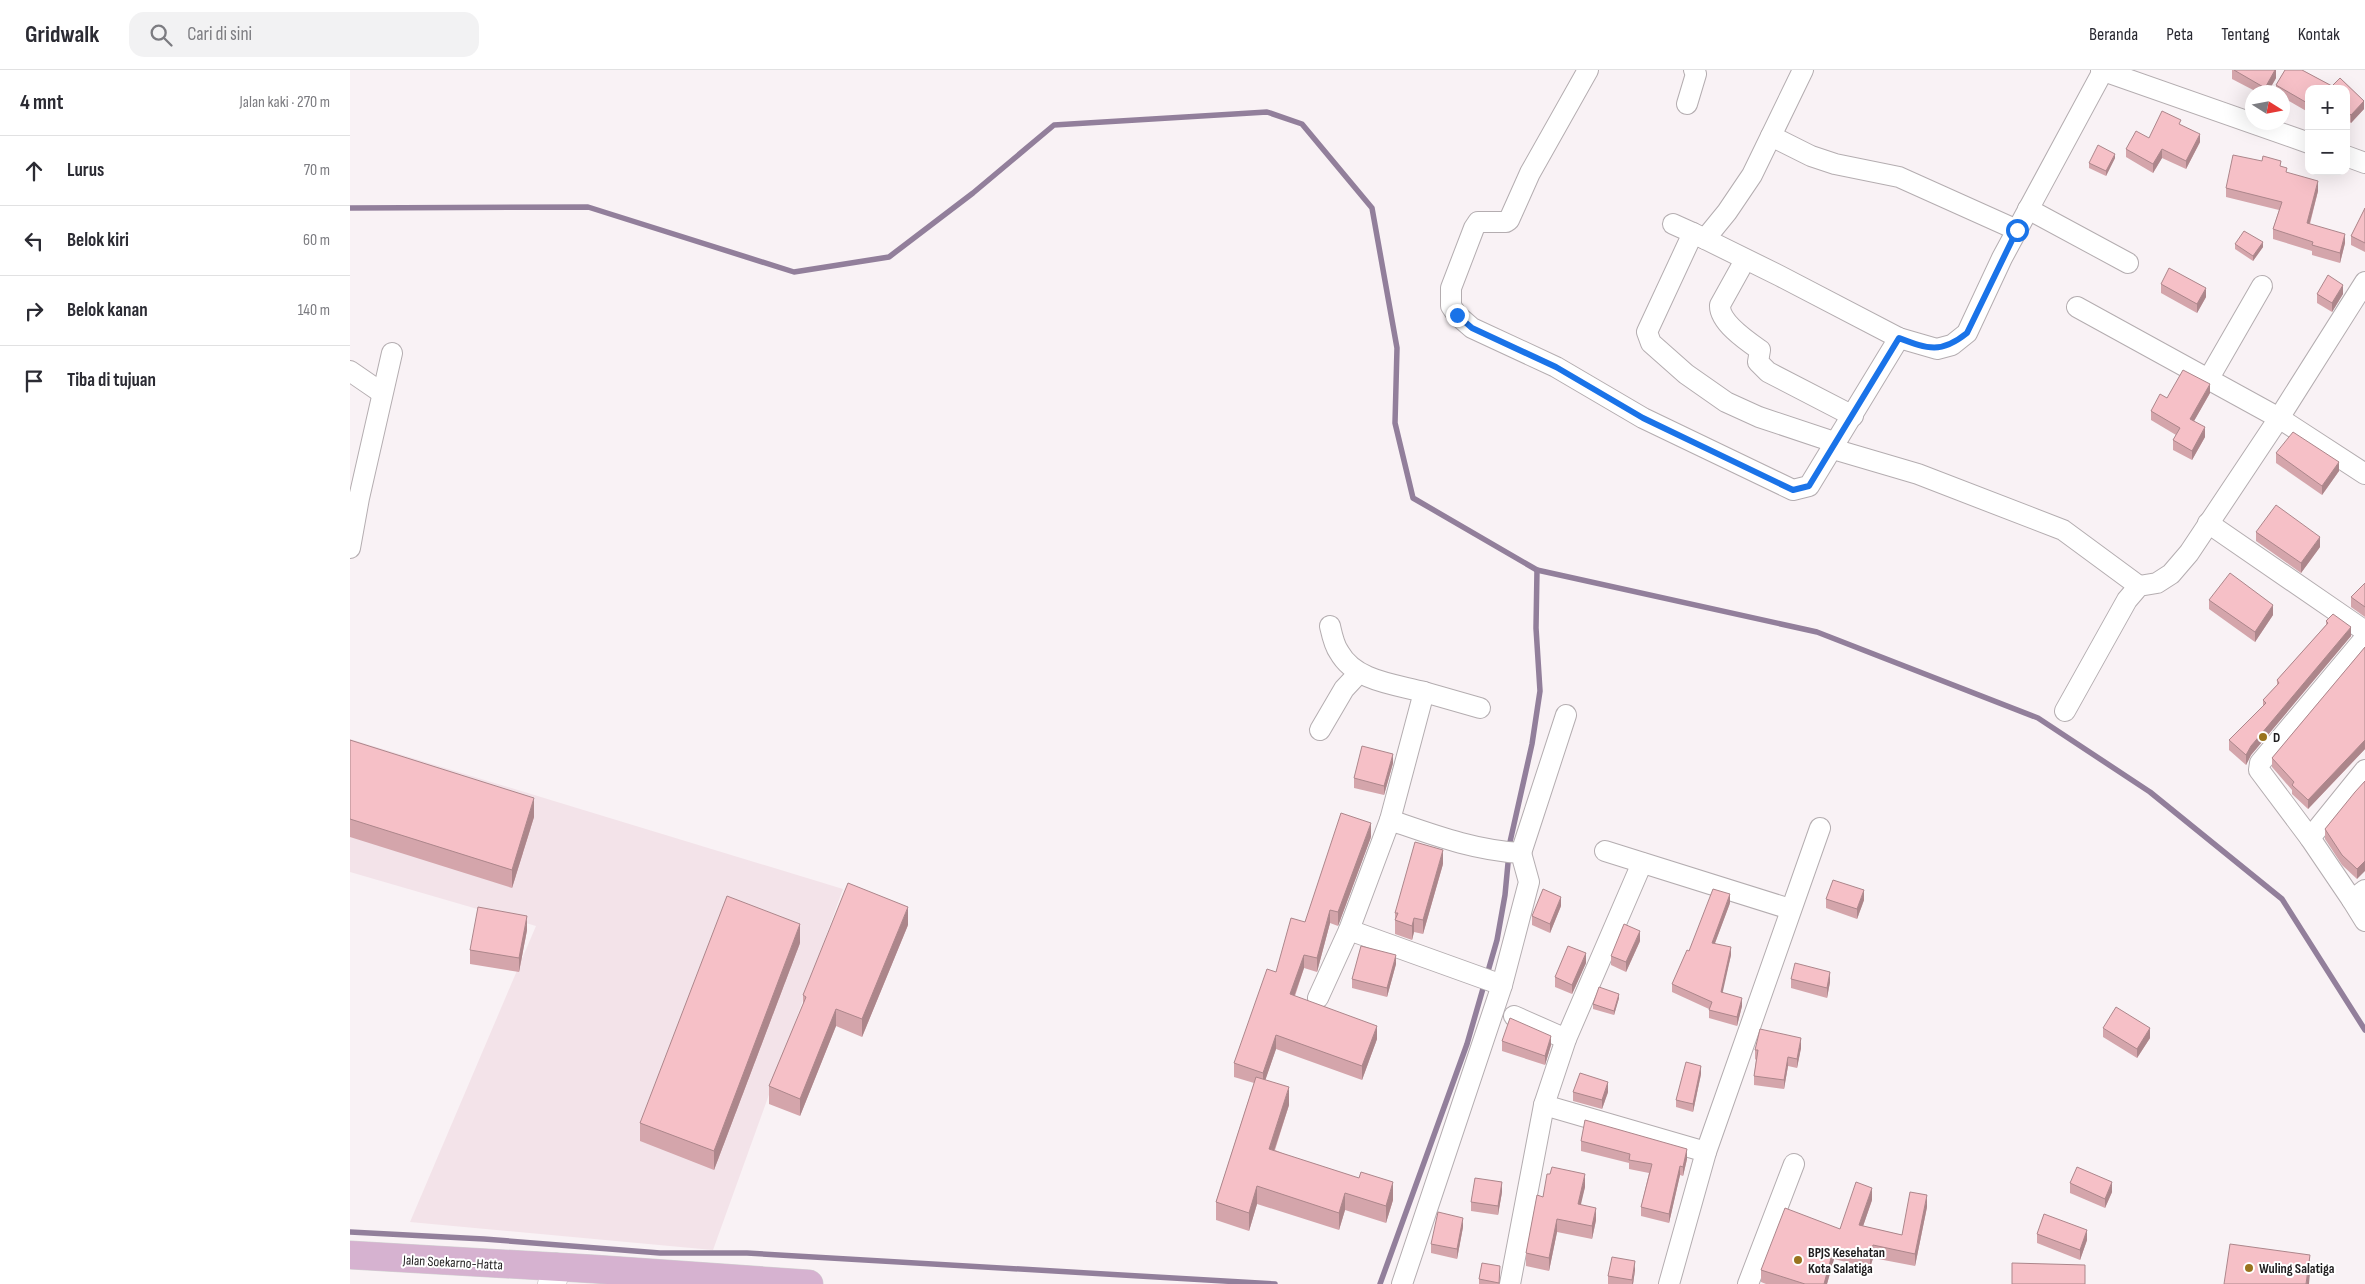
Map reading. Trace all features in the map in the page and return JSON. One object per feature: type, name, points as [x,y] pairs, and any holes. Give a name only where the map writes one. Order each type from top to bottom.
[{"type":"main road","name":"Jalan Soekarno-Hatta","points":[[350,1256],[554,1275],[809,1284]]},
{"type":"street","points":[[1588,70],[1530,173],[1509,220],[1506,222],[1478,222],[1474,228],[1451,288],[1452,306],[1457,315],[1472,328],[1556,367],[1643,418],[1793,490],[1809,486],[1899,338]]},
{"type":"street","points":[[1687,104],[1696,74],[1694,70]]},
{"type":"street","points":[[1803,70],[1752,175],[1727,212],[1699,236],[1647,332],[1651,343],[1686,374],[1726,402],[1759,417],[1835,446],[1918,474],[2063,530],[2139,586]]},
{"type":"street","points":[[1673,224],[1899,338],[1937,349],[1952,345],[1967,333],[2017,230],[2102,70],[2305,142]]},
{"type":"street","points":[[1771,136],[1827,162],[1899,177],[2017,230]]},
{"type":"street","points":[[2350,157],[2365,163]]},
{"type":"street","points":[[2028,209],[2128,263]]},
{"type":"street","points":[[1745,260],[1720,305],[1720,310],[1735,331],[1760,350],[1758,362],[1768,372],[1853,416]]},
{"type":"street","points":[[2065,711],[2127,600],[2139,586],[2157,583],[2171,574],[2189,553],[2279,418],[2365,282]]},
{"type":"street","points":[[2209,378],[2262,286]]},
{"type":"street","points":[[2077,307],[2279,418],[2365,474]]},
{"type":"street","points":[[350,548],[354,497],[392,353]]},
{"type":"street","points":[[350,371],[382,393]]},
{"type":"street","points":[[2208,523],[2365,631]]},
{"type":"street","points":[[1330,626],[1338,651],[1346,664],[1358,674],[1480,708]]},
{"type":"street","points":[[2365,638],[2260,763],[2259,770],[2310,838],[2358,895],[2365,921]]},
{"type":"street","points":[[1320,730],[1344,689],[1358,674]]},
{"type":"street","points":[[1318,998],[1349,930],[1390,820],[1424,692]]},
{"type":"street","points":[[1402,1284],[1489,980],[1529,882],[1516,853],[1566,715]]},
{"type":"street","points":[[2310,838],[2365,770]]},
{"type":"street","points":[[1390,820],[1468,846],[1490,851],[1516,853]]},
{"type":"street","points":[[1669,1284],[1706,1152],[1820,828]]},
{"type":"street","points":[[1605,851],[1790,910]]},
{"type":"street","points":[[1510,1284],[1544,1105],[1566,1039],[1642,863]]},
{"type":"street","points":[[1349,930],[1489,980]]},
{"type":"street","points":[[1514,1016],[1566,1039]]},
{"type":"street","points":[[1544,1105],[1706,1152]]},
{"type":"street","points":[[1748,1284],[1794,1164]]},
{"type":"shaded area","points":[[350,739],[843,889],[713,1250],[410,1222],[536,926],[350,872]]},
{"type":"building","points":[[2234,70],[2275,70],[2267,85],[2260,85]]},
{"type":"building","points":[[2285,70],[2302,70],[2330,85],[2305,85],[2305,102],[2290,93],[2290,85],[2276,85]]},
{"type":"building","points":[[2340,78],[2347,85],[2333,85]]},
{"type":"building","points":[[2350,88],[2364,101],[2350,114]]},
{"type":"building","points":[[2162,111],[2181,120],[2179,124],[2200,134],[2186,161],[2162,149],[2153,164],[2126,149],[2136,131],[2149,138]]},
{"type":"building","points":[[2098,145],[2115,154],[2106,171],[2089,163]]},
{"type":"building","points":[[2233,155],[2262,161],[2263,156],[2281,161],[2280,166],[2287,168],[2286,172],[2318,181],[2307,223],[2345,234],[2340,253],[2312,245],[2313,242],[2273,229],[2282,202],[2226,188]]},
{"type":"building","points":[[2365,208],[2365,243],[2351,236]]},
{"type":"building","points":[[2244,231],[2263,242],[2253,256],[2235,244]]},
{"type":"building","points":[[2169,268],[2206,288],[2197,304],[2161,284]]},
{"type":"building","points":[[2328,275],[2343,285],[2332,303],[2317,294]]},
{"type":"building","points":[[2183,370],[2210,384],[2190,419],[2205,427],[2192,451],[2173,440],[2180,428],[2151,411],[2160,394],[2167,398]]},
{"type":"building","points":[[2293,432],[2339,462],[2322,486],[2276,453]]},
{"type":"building","points":[[2276,505],[2320,537],[2301,563],[2256,532]]},
{"type":"building","points":[[2230,573],[2273,605],[2255,632],[2209,600]]},
{"type":"building","points":[[2365,583],[2365,607],[2351,597]]},
{"type":"building","points":[[2333,614],[2351,627],[2251,746],[2246,755],[2229,740],[2266,703],[2263,700],[2279,683],[2277,680],[2328,623],[2326,621]]},
{"type":"building","points":[[2365,647],[2365,740],[2308,800],[2292,785],[2294,782],[2272,758]]},
{"type":"building","points":[[350,740],[534,798],[512,870],[350,819]]},
{"type":"building","points":[[1362,746],[1393,754],[1384,786],[1354,778]]},
{"type":"building","points":[[2365,781],[2365,861],[2357,869],[2342,855],[2325,829]]},
{"type":"building","points":[[1341,813],[1371,823],[1338,912],[1330,910],[1317,958],[1304,955],[1290,994],[1377,1026],[1362,1066],[1276,1035],[1263,1073],[1234,1063],[1267,969],[1276,972],[1291,918],[1305,922]]},
{"type":"building","points":[[1415,842],[1443,850],[1423,920],[1414,918],[1412,926],[1395,920],[1398,913],[1395,913]]},
{"type":"building","points":[[1833,880],[1864,890],[1857,909],[1826,899]]},
{"type":"building","points":[[848,883],[908,907],[862,1019],[836,1009],[800,1099],[769,1086],[806,997],[803,995]]},
{"type":"building","points":[[1543,889],[1561,897],[1550,924],[1532,916]]},
{"type":"building","points":[[1713,889],[1730,894],[1712,943],[1731,947],[1721,992],[1742,998],[1737,1017],[1709,1010],[1712,1002],[1672,984],[1687,950],[1689,951]]},
{"type":"building","points":[[727,896],[800,924],[714,1151],[640,1123]]},
{"type":"building","points":[[478,907],[527,916],[519,958],[470,950]]},
{"type":"building","points":[[1624,924],[1640,931],[1626,962],[1611,956]]},
{"type":"building","points":[[1361,946],[1396,955],[1387,988],[1352,979]]},
{"type":"building","points":[[1568,946],[1586,953],[1572,985],[1555,977]]},
{"type":"building","points":[[1795,963],[1830,972],[1827,988],[1791,979]]},
{"type":"building","points":[[1599,987],[1619,994],[1614,1011],[1593,1004]]},
{"type":"building","points":[[2116,1007],[2150,1028],[2137,1049],[2103,1028]]},
{"type":"building","points":[[1510,1018],[1551,1036],[1545,1056],[1502,1041]]},
{"type":"building","points":[[1760,1029],[1801,1038],[1797,1059],[1788,1057],[1784,1080],[1754,1076],[1758,1050],[1755,1050]]},
{"type":"building","points":[[1686,1062],[1701,1066],[1693,1104],[1676,1100]]},
{"type":"building","points":[[1580,1073],[1608,1082],[1602,1100],[1573,1092]]},
{"type":"building","points":[[1256,1077],[1289,1087],[1269,1149],[1359,1178],[1361,1172],[1393,1182],[1386,1206],[1345,1193],[1339,1213],[1257,1186],[1249,1213],[1216,1202]]},
{"type":"building","points":[[1585,1120],[1687,1149],[1683,1167],[1680,1166],[1669,1214],[1641,1207],[1652,1164],[1629,1160],[1630,1154],[1581,1141]]},
{"type":"building","points":[[1552,1167],[1585,1174],[1578,1204],[1596,1208],[1592,1226],[1557,1219],[1549,1258],[1526,1253],[1537,1195],[1543,1197],[1547,1174],[1550,1174]]},
{"type":"building","points":[[2077,1167],[2112,1182],[2105,1199],[2070,1183]]},
{"type":"building","points":[[1475,1178],[1502,1182],[1498,1206],[1471,1202]]},
{"type":"building","points":[[1856,1182],[1872,1188],[1859,1225],[1902,1235],[1910,1192],[1927,1195],[1915,1254],[1873,1245],[1870,1256],[1834,1247],[1824,1284],[1805,1284],[1761,1270],[1785,1208],[1840,1229]]},
{"type":"building","points":[[1438,1212],[1463,1218],[1457,1249],[1431,1244]]},
{"type":"building","points":[[2044,1214],[2087,1230],[2080,1250],[2037,1234]]},
{"type":"building","points":[[2230,1244],[2310,1255],[2306,1284],[2224,1284]]},
{"type":"building","points":[[1612,1257],[1635,1261],[1632,1280],[1608,1276]]},
{"type":"building","points":[[1482,1263],[1500,1266],[1499,1283],[1479,1279]]},
{"type":"building","points":[[2012,1263],[2085,1265],[2085,1284],[2012,1284]]},
{"type":"waterway","points":[[350,208],[588,207],[794,272],[889,257],[973,193],[1054,125],[1267,112],[1302,124],[1372,208],[1397,348],[1395,423],[1413,498],[1537,570],[1817,632],[2038,718],[2150,792],[2282,899],[2365,1030]]},
{"type":"waterway","points":[[1380,1284],[1467,1044],[1497,940],[1505,895],[1510,842],[1532,744],[1540,691],[1536,628],[1537,570]]},
{"type":"waterway","points":[[350,1232],[484,1239],[660,1253],[747,1253],[1275,1284]]},
{"type":"place","name":"D","points":[[2263,737]]},
{"type":"place","name":"BPJS Kesehatan Kota Salatiga","points":[[1798,1260]]},
{"type":"place","name":"Wuling Salatiga","points":[[2249,1268]]},
{"type":"route","points":[[1457,315],[1472,328],[1556,367],[1643,418],[1793,490],[1809,486],[1837,443],[1899,338],[1916,345],[1937,349],[1952,345],[1967,333],[2017,230]]}]
